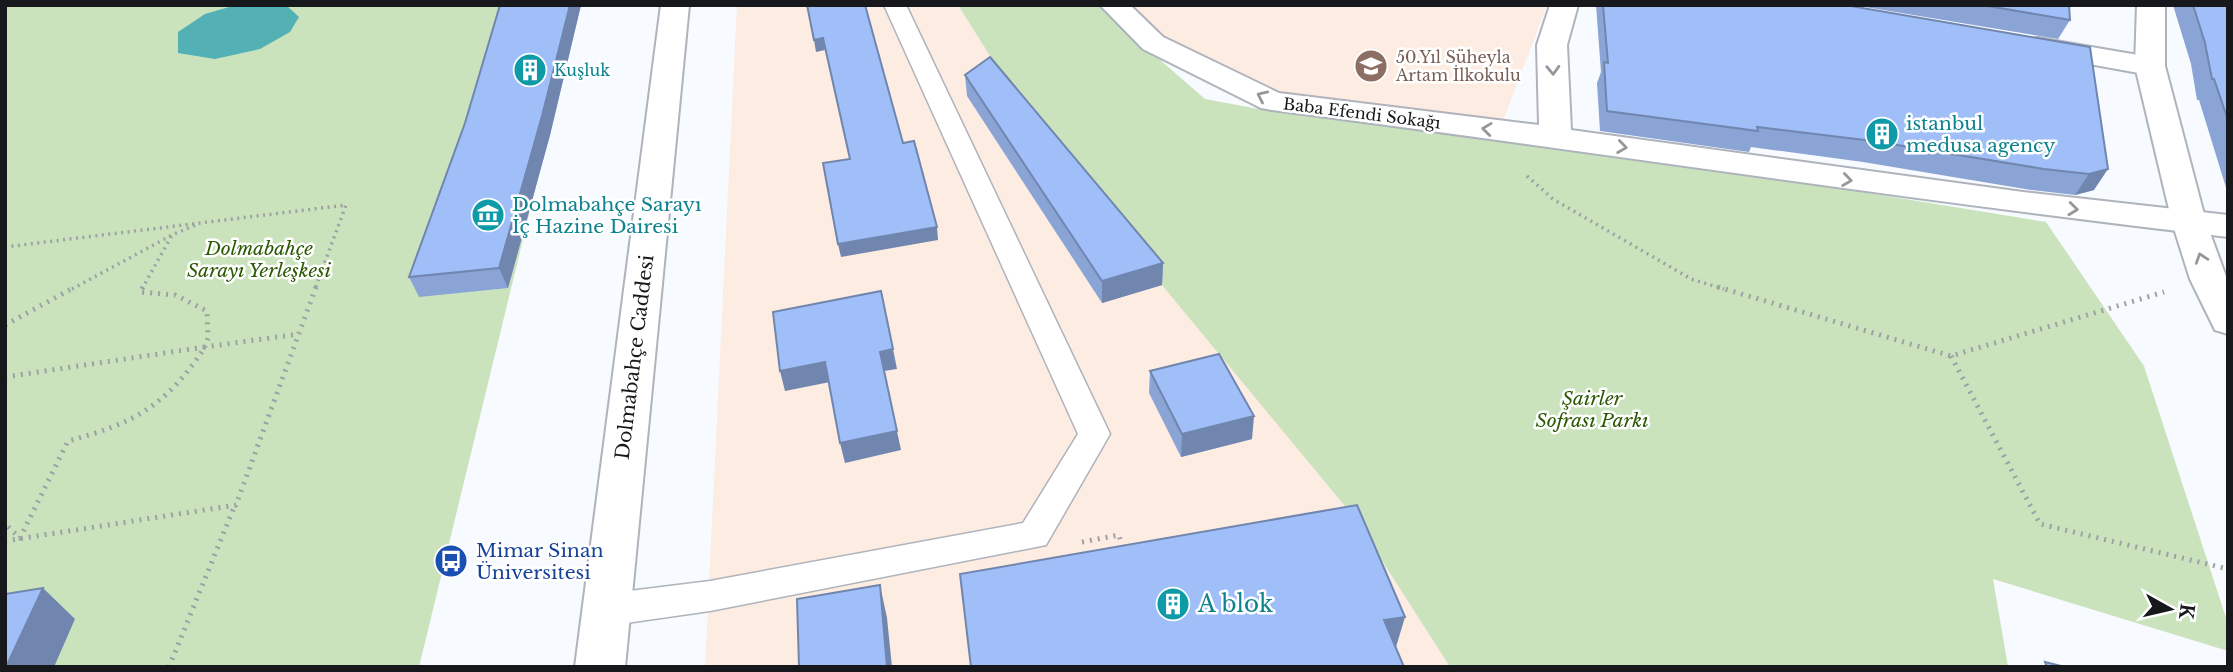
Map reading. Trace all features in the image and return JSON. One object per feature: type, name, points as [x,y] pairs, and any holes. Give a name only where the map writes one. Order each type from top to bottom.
[{"type":"street","name":"Dolmabahçe Caddesi","points":[[600,667],[675,5]]},
{"type":"street","name":"Baba Efendi Sokağı","points":[[1114,5],[1153,43],[1272,101],[1555,137],[1829,178],[2228,226]]},
{"type":"street","points":[[1555,137],[1552,45],[1564,5]]},
{"type":"street","points":[[2151,5],[2150,65],[2189,222],[2208,279],[2228,321]]},
{"type":"street","points":[[2013,43],[2150,65]]},
{"type":"lane","points":[[605,610],[710,596],[1034,535],[1094,434],[895,5]]},
{"type":"path","points":[[1555,137],[1517,166],[1553,199],[1691,279],[1951,356],[2208,279]]},
{"type":"path","points":[[5,247],[346,205],[236,505],[169,667]]},
{"type":"path","points":[[5,326],[172,235],[202,222]]},
{"type":"path","points":[[20,538],[68,441],[107,429],[153,406],[171,393],[205,346],[208,338],[207,311],[191,298],[163,292],[140,292],[172,235]]},
{"type":"path","points":[[5,377],[299,334]]},
{"type":"path","points":[[1951,356],[2040,524],[2228,569]]},
{"type":"path","points":[[5,541],[236,505]]},
{"type":"path","points":[[5,524],[20,538]]},
{"type":"shaded area","points":[[737,5],[958,5],[1031,121],[1354,517],[1450,667],[705,667]]},
{"type":"shaded area","name":"50.Yıl Süheyla Artam İlkokulu","points":[[1128,5],[1547,5],[1503,121],[1276,94],[1160,38]]},
{"type":"green space","name":"Dolmabahçe Sarayı Yerleşkesi","points":[[5,5],[580,5],[419,667],[5,667]]},
{"type":"green space","name":"Şairler Sofrası Parkı","points":[[958,5],[1097,5],[1205,99],[1264,110],[1484,130],[2046,222],[2144,366],[2228,624],[2228,651],[1993,579],[2008,667],[1450,667],[1354,517],[1046,145]]},
{"type":"water","points":[[236,5],[286,5],[299,17],[290,32],[260,49],[215,59],[178,53],[178,32],[205,14]]},
{"type":"building","points":[[500,5],[570,5],[499,268],[409,277],[465,123]]},
{"type":"building","points":[[807,5],[865,5],[903,143],[914,141],[937,227],[838,244],[823,163],[850,159],[823,38],[814,40]]},
{"type":"building","points":[[1603,5],[1845,5],[2090,47],[2108,169],[2089,174],[2044,169],[1873,141],[1757,127],[1758,131],[1607,111],[1604,62],[1608,63]]},
{"type":"building","points":[[1982,5],[2069,5],[2070,20]]},
{"type":"building","points":[[2193,5],[2228,5],[2228,120],[2212,79],[2205,43]]},
{"type":"building","points":[[990,57],[1163,263],[1102,281],[965,75]]},
{"type":"building","points":[[881,291],[893,349],[880,352],[897,431],[840,443],[825,362],[780,371],[773,312]]},
{"type":"building","points":[[1219,354],[1254,416],[1182,434],[1150,371]]},
{"type":"building","name":"A blok","points":[[1357,505],[1405,617],[1384,620],[1404,667],[971,667],[960,574]]},
{"type":"building","points":[[880,585],[887,667],[799,667],[797,599]]},
{"type":"building","points":[[43,588],[6,667],[5,667],[5,594]]},
{"type":"building","points":[[2045,662],[2065,667],[2047,667]]},
{"type":"place","name":"50.Yıl Süheyla Artam İlkokulu","points":[[1371,66]]},
{"type":"place","name":"Kuşluk","points":[[530,70]]},
{"type":"place","name":"istanbul medusa agency","points":[[1882,134]]},
{"type":"place","name":"Dolmabahçe Sarayı İç Hazine Dairesi","points":[[488,215]]},
{"type":"place","name":"Mimar Sinan Üniversitesi","points":[[451,561]]},
{"type":"place","name":"A blok","points":[[1173,604]]}]
